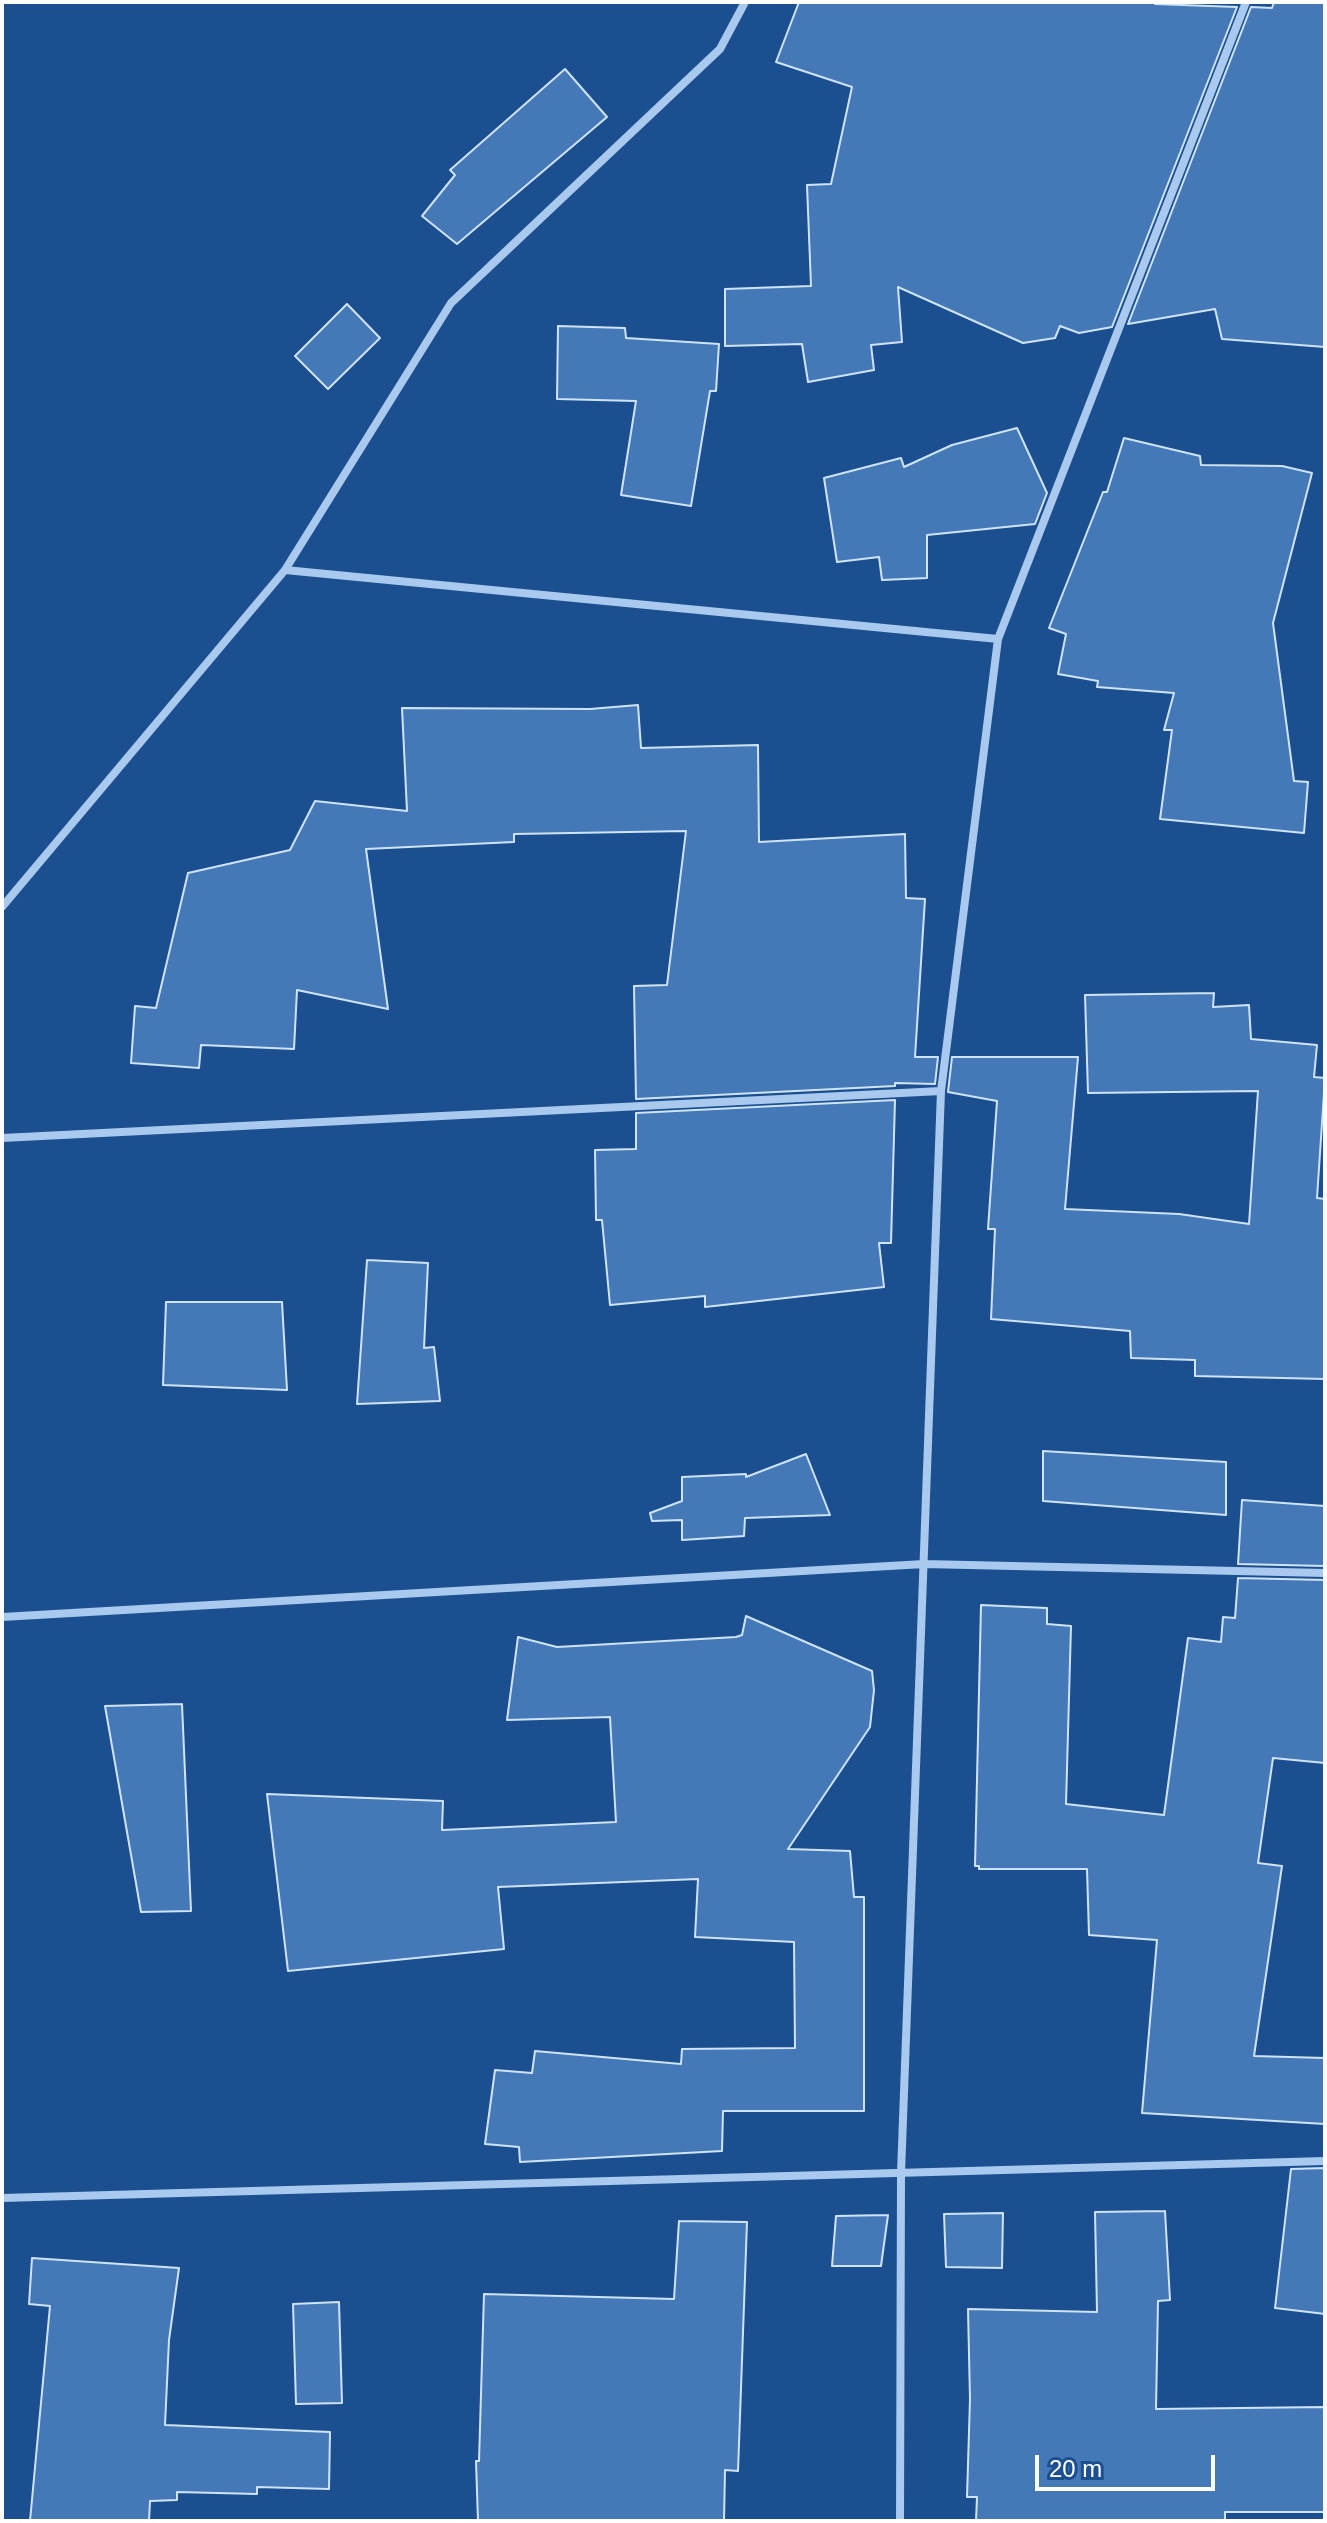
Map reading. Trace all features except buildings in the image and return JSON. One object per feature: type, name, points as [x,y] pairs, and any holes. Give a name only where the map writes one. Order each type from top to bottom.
[{"type":"street","points":[[2,907],[285,570],[451,303],[720,49],[745,2]]},
{"type":"street","points":[[900,2521],[901,2173],[941,1091],[998,639],[1246,2]]},
{"type":"street","points":[[285,570],[998,639]]},
{"type":"street","points":[[2,1138],[941,1091]]},
{"type":"street","points":[[2,1617],[924,1564],[1325,1573]]},
{"type":"street","points":[[2,2198],[1325,2161]]}]
